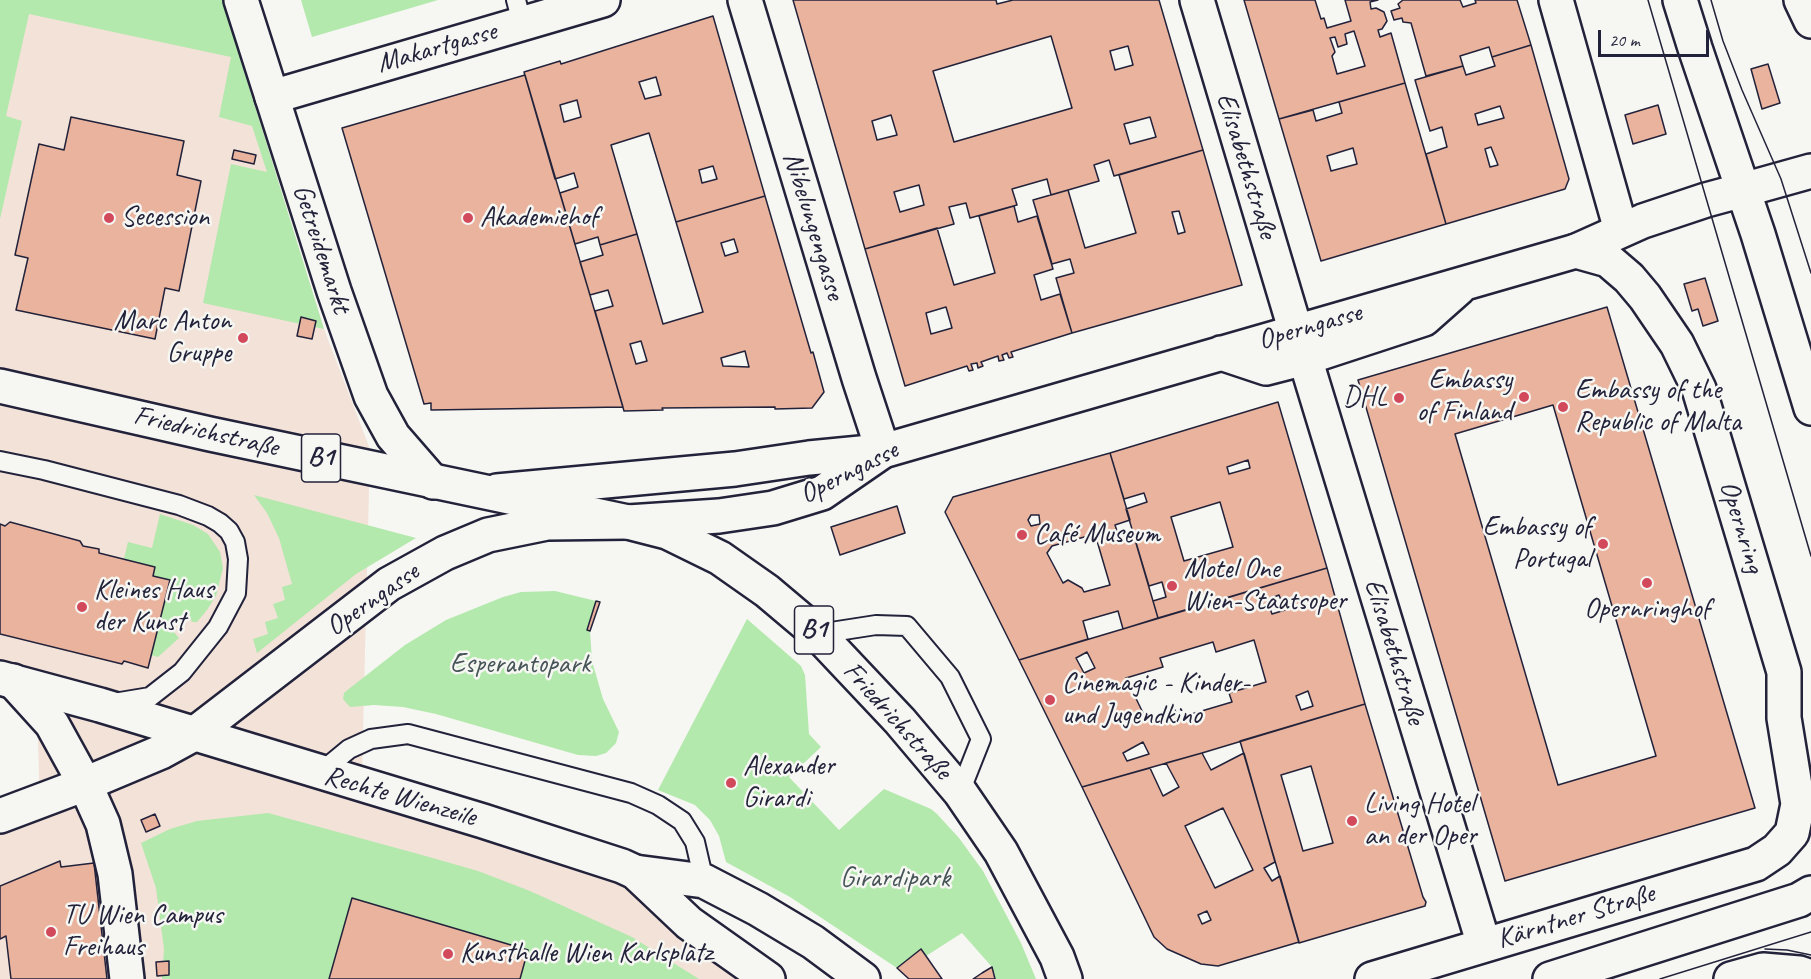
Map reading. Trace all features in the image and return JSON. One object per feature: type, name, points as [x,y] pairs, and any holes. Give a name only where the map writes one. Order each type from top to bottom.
[{"type":"main road","name":"Getreidemarkt","points":[[241,0],[334,291],[371,396],[393,436],[433,482]]},
{"type":"main road","name":"Makartgasse","points":[[272,97],[519,11],[603,0]]},
{"type":"main road","name":"Nibelungengasse","points":[[745,0],[883,451]]},
{"type":"main road","name":"Elisabethstraße","points":[[1197,0],[1484,945]]},
{"type":"main road","points":[[1556,0],[1621,230]]},
{"type":"main road","points":[[1680,0],[1743,190],[1811,408]]},
{"type":"main road","points":[[1801,0],[1811,21]]},
{"type":"main road","name":"Operngasse","points":[[0,816],[161,752],[194,734],[389,584],[445,552],[488,535],[547,523],[628,522],[719,516],[773,508],[822,493],[883,451],[1221,353],[1300,345],[1465,283],[1576,251],[1621,230],[1706,200],[1811,171]]},
{"type":"main road","name":"Opernring","points":[[1576,251],[1608,260],[1629,278],[1668,331],[1699,389],[1784,672],[1784,718],[1798,804],[1792,833],[1777,850]]},
{"type":"main road","name":"Friedrichstraße","points":[[0,386],[433,482],[628,522],[667,532],[720,558],[767,591],[818,634],[900,721],[960,792],[1001,852],[1057,957],[1065,979]]},
{"type":"main road","name":"Friedrichstraße","points":[[482,492],[735,469],[809,458],[883,451]]},
{"type":"main road","points":[[6,680],[52,724],[85,784],[103,824],[115,874],[128,979]]},
{"type":"main road","name":"Rechte Wienzeile","points":[[6,680],[100,705],[483,821],[635,872],[689,923],[768,979]]},
{"type":"main road","name":"Kärntner Straße","points":[[1371,979],[1756,864],[1777,850]]},
{"type":"main road","points":[[635,872],[704,881],[759,909],[813,942],[863,979]]},
{"type":"main road","name":"Kärntner Straße","points":[[1550,979],[1807,898]]},
{"type":"main road","points":[[1731,979],[1763,970],[1799,973],[1811,977]]},
{"type":"lane","points":[[0,461],[179,505],[220,523],[229,531],[235,542],[238,575],[236,593],[218,627],[182,672],[150,697],[100,705]]},
{"type":"lane","points":[[818,634],[876,625],[907,626],[950,677],[981,740],[960,792]]},
{"type":"lane","points":[[320,773],[349,749],[371,739],[408,734],[608,787],[658,805],[682,821],[695,842],[704,881]]},
{"type":"shaded area","points":[[0,0],[222,0],[324,329],[370,449],[362,772],[646,893],[748,979],[0,979],[0,823],[40,807],[37,709],[0,680]]},
{"type":"green space","points":[[0,0],[222,0],[324,329],[203,303],[231,164],[267,172],[252,126],[219,117],[231,57],[29,14],[6,116],[22,121],[0,219]]},
{"type":"green space","points":[[301,0],[438,0],[312,37]]},
{"type":"green space","points":[[254,495],[416,538],[356,574],[257,653],[253,639],[268,634],[265,622],[278,618],[273,604],[285,600],[282,587],[292,584],[279,538],[267,513]]},
{"type":"green space","points":[[160,514],[193,525],[208,534],[220,552],[223,568],[216,596],[207,610],[197,622],[193,622],[185,615],[171,629],[179,638],[158,657],[151,655],[170,580],[153,576],[124,559],[128,542],[152,548]]},
{"type":"green space","name":"Esperantopark","points":[[555,591],[596,601],[587,629],[590,631],[592,661],[603,699],[619,732],[616,743],[606,753],[596,756],[578,755],[436,714],[403,707],[374,705],[350,707],[343,699],[344,693],[405,645],[446,620],[521,592]]},
{"type":"green space","name":"Girardipark","points":[[747,619],[801,666],[805,675],[809,734],[821,747],[789,777],[839,830],[884,789],[931,809],[959,838],[983,871],[1021,943],[1036,979],[995,979],[992,967],[962,933],[926,956],[921,949],[897,968],[790,897],[726,862],[719,836],[710,820],[695,805],[658,790]]},
{"type":"green space","points":[[268,813],[478,871],[530,891],[632,937],[699,979],[162,979],[164,949],[156,888],[141,843],[170,829],[197,821]]},
{"type":"building","points":[[793,0],[996,0],[997,4],[1013,0],[1159,0],[1203,150],[1114,176],[1109,160],[1094,165],[1099,181],[1051,195],[1047,179],[1012,189],[1017,205],[970,218],[966,203],[949,207],[954,224],[865,249]],"holes":[[[1051,36],[1072,108],[954,142],[933,71]],[[1128,46],[1133,65],[1115,70],[1110,51]],[[891,115],[897,135],[877,140],[872,121]],[[1150,117],[1156,137],[1130,144],[1124,124]],[[919,185],[924,205],[900,212],[894,192]]]},
{"type":"building","points":[[1244,0],[1315,0],[1321,19],[1324,18],[1327,28],[1351,21],[1345,0],[1378,0],[1370,2],[1371,9],[1376,8],[1384,12],[1387,21],[1382,29],[1378,30],[1380,37],[1391,33],[1405,83],[1279,119]],"holes":[[[1354,31],[1365,66],[1337,74],[1332,56],[1335,52],[1330,38],[1335,37],[1338,47],[1347,44],[1345,34]]]},
{"type":"building","points":[[1403,0],[1460,0],[1463,7],[1476,3],[1475,0],[1517,0],[1531,45],[1492,57],[1489,47],[1460,56],[1463,66],[1426,76],[1411,23],[1403,22],[1402,18],[1394,20],[1391,11],[1400,8],[1398,4]]},
{"type":"building","points":[[713,16],[765,196],[676,222],[649,133],[611,145],[637,234],[600,245],[598,237],[575,244],[560,193],[578,187],[574,173],[555,179],[524,72],[560,61],[561,64]],"holes":[[[656,77],[661,95],[645,99],[639,82]],[[577,100],[581,117],[564,122],[560,105]],[[713,166],[717,179],[702,183],[699,170]]]},
{"type":"building","points":[[1531,45],[1569,179],[1565,189],[1446,224],[1426,154],[1447,147],[1442,127],[1430,131],[1415,80],[1463,66],[1466,75],[1495,66],[1492,57]],"holes":[[[1500,106],[1504,118],[1478,125],[1475,114]],[[1491,147],[1498,165],[1490,167],[1485,149]]]},
{"type":"building","points":[[1768,64],[1780,103],[1762,109],[1751,69]]},
{"type":"building","name":"Akademiehof","points":[[525,75],[623,407],[431,410],[431,403],[424,404],[342,128]]},
{"type":"building","points":[[1405,83],[1446,224],[1321,261],[1279,119],[1313,110],[1316,121],[1342,113],[1339,102]],"holes":[[[1353,148],[1357,164],[1331,171],[1327,156]]]},
{"type":"building","points":[[1658,105],[1666,134],[1633,144],[1625,115]]},
{"type":"building","name":"Secession","points":[[71,117],[184,141],[177,175],[201,181],[179,291],[165,288],[155,339],[16,310],[28,258],[15,255],[39,144],[64,150]]},
{"type":"building","points":[[234,150],[256,155],[254,164],[232,159]]},
{"type":"building","points":[[1203,150],[1242,285],[1072,333],[1056,278],[1074,273],[1070,259],[1052,264],[1033,200],[1068,190],[1085,248],[1136,233],[1119,175]],"holes":[[[1179,211],[1185,232],[1178,234],[1172,212]]]},
{"type":"building","points":[[765,196],[824,392],[812,408],[662,408],[663,410],[624,411],[595,311],[613,306],[608,290],[590,295],[580,262],[603,255],[600,245],[637,234],[663,324],[703,312],[676,222]],"holes":[[[734,239],[738,252],[725,256],[721,243]],[[641,341],[647,361],[636,364],[630,344]],[[745,351],[749,367],[723,366],[721,358]]]},
{"type":"building","points":[[1014,206],[1018,222],[1037,216],[1053,269],[1034,275],[1041,300],[1060,294],[1072,333],[1011,352],[1013,357],[1009,358],[1007,353],[1002,355],[1004,360],[999,361],[998,356],[981,362],[983,366],[978,368],[977,363],[971,364],[973,370],[969,371],[967,366],[905,386],[865,249],[937,228],[954,285],[995,273],[979,216]],"holes":[[[946,307],[952,328],[931,334],[926,313]]]},
{"type":"building","points":[[1705,278],[1718,321],[1703,326],[1698,309],[1692,311],[1684,284]]},
{"type":"building","name":"Opernringhof","points":[[1607,307],[1755,808],[1505,881],[1358,380]],"holes":[[[1553,405],[1656,756],[1558,785],[1455,434]]]},
{"type":"building","points":[[301,317],[316,321],[312,339],[297,336]]},
{"type":"building","points":[[1278,402],[1327,568],[1158,618],[1153,601],[1166,597],[1162,582],[1149,586],[1126,509],[1147,502],[1144,493],[1124,499],[1110,453]],"holes":[[[1248,460],[1250,468],[1229,474],[1227,467]],[[1220,502],[1233,547],[1184,561],[1171,517]]]},
{"type":"building","points":[[1110,453],[1130,520],[1115,525],[1119,537],[1133,533],[1158,618],[1123,629],[1118,611],[1083,621],[1088,639],[1019,660],[945,512],[953,497]],"holes":[[[1031,515],[1039,515],[1040,524],[1031,526],[1028,520]],[[1095,534],[1110,585],[1084,592],[1082,588],[1068,580],[1063,583],[1047,553],[1052,546]]]},
{"type":"building","points":[[897,506],[905,533],[840,555],[831,527]]},
{"type":"building","name":"Kleines Haus der Kunst","points":[[10,522],[80,541],[83,546],[99,549],[99,553],[155,567],[153,576],[170,580],[148,668],[124,661],[122,664],[0,634],[0,524],[5,526]]},
{"type":"building","points":[[1327,568],[1365,704],[1082,787],[1019,660]],"holes":[[[1279,595],[1285,610],[1272,614],[1267,600]],[[1254,640],[1266,682],[1229,693],[1232,702],[1178,718],[1175,710],[1146,719],[1126,678],[1163,667],[1160,658],[1213,642],[1216,652]],[[1087,652],[1095,668],[1084,673],[1076,658]],[[1308,691],[1313,706],[1301,710],[1296,696]],[[1143,742],[1149,754],[1127,761],[1123,753]]]},
{"type":"building","points":[[596,601],[600,602],[590,631],[587,630]]},
{"type":"building","points":[[1365,704],[1426,902],[1425,906],[1299,943],[1240,741]],"holes":[[[1311,766],[1333,843],[1303,851],[1281,775]]]},
{"type":"building","points":[[1202,753],[1211,770],[1244,753],[1275,862],[1264,868],[1272,881],[1280,876],[1299,942],[1218,966],[1201,964],[1167,949],[1154,937],[1082,787],[1150,768],[1163,796],[1179,787],[1166,763]],"holes":[[[1223,808],[1253,870],[1215,888],[1185,826]],[[1207,911],[1211,920],[1202,924],[1198,915]]]},
{"type":"building","points":[[155,814],[160,826],[146,832],[141,820]]},
{"type":"building","name":"TU Wien Campus Freihaus","points":[[60,861],[61,867],[94,863],[107,979],[11,979],[6,936],[0,939],[0,886]]},
{"type":"building","points":[[352,898],[528,950],[520,979],[329,979]]},
{"type":"building","points":[[921,949],[942,979],[909,979],[897,968]]},
{"type":"building","points":[[169,961],[169,975],[157,976],[156,962]]},
{"type":"building","points":[[992,967],[995,979],[973,979],[982,973]]},
{"type":"tram line","points":[[1648,0],[1811,556]]},
{"type":"tram line","points":[[1711,0],[1723,41],[1742,90],[1781,179],[1811,273]]},
{"type":"tram line","points":[[1660,979],[1811,932]]},
{"type":"tram line","points":[[1765,949],[1787,950],[1811,955]]},
{"type":"place","name":"Secession","points":[[109,218]]},
{"type":"place","name":"Akademiehof","points":[[468,218]]},
{"type":"place","name":"Marc Anton Gruppe","points":[[243,338]]},
{"type":"place","name":"Embassy of Finland","points":[[1524,397]]},
{"type":"place","name":"DHL","points":[[1399,398]]},
{"type":"place","name":"Embassy of the Republic of Malta","points":[[1563,407]]},
{"type":"place","name":"Café Museum","points":[[1022,535]]},
{"type":"place","name":"Embassy of Portugal","points":[[1603,544]]},
{"type":"place","name":"Opernringhof","points":[[1647,583]]},
{"type":"place","name":"Motel One Wien-Staatsoper","points":[[1172,586]]},
{"type":"place","name":"Kleines Haus der Kunst","points":[[82,607]]},
{"type":"place","name":"Cinemagic - Kinder- und Jugendkino","points":[[1050,700]]},
{"type":"place","name":"Alexander Girardi","points":[[731,783]]},
{"type":"place","name":"Living Hotel an der Oper","points":[[1352,821]]},
{"type":"place","name":"TU Wien Campus Freihaus","points":[[51,932]]},
{"type":"place","name":"Kunsthalle Wien Karlsplatz","points":[[448,954]]}]
